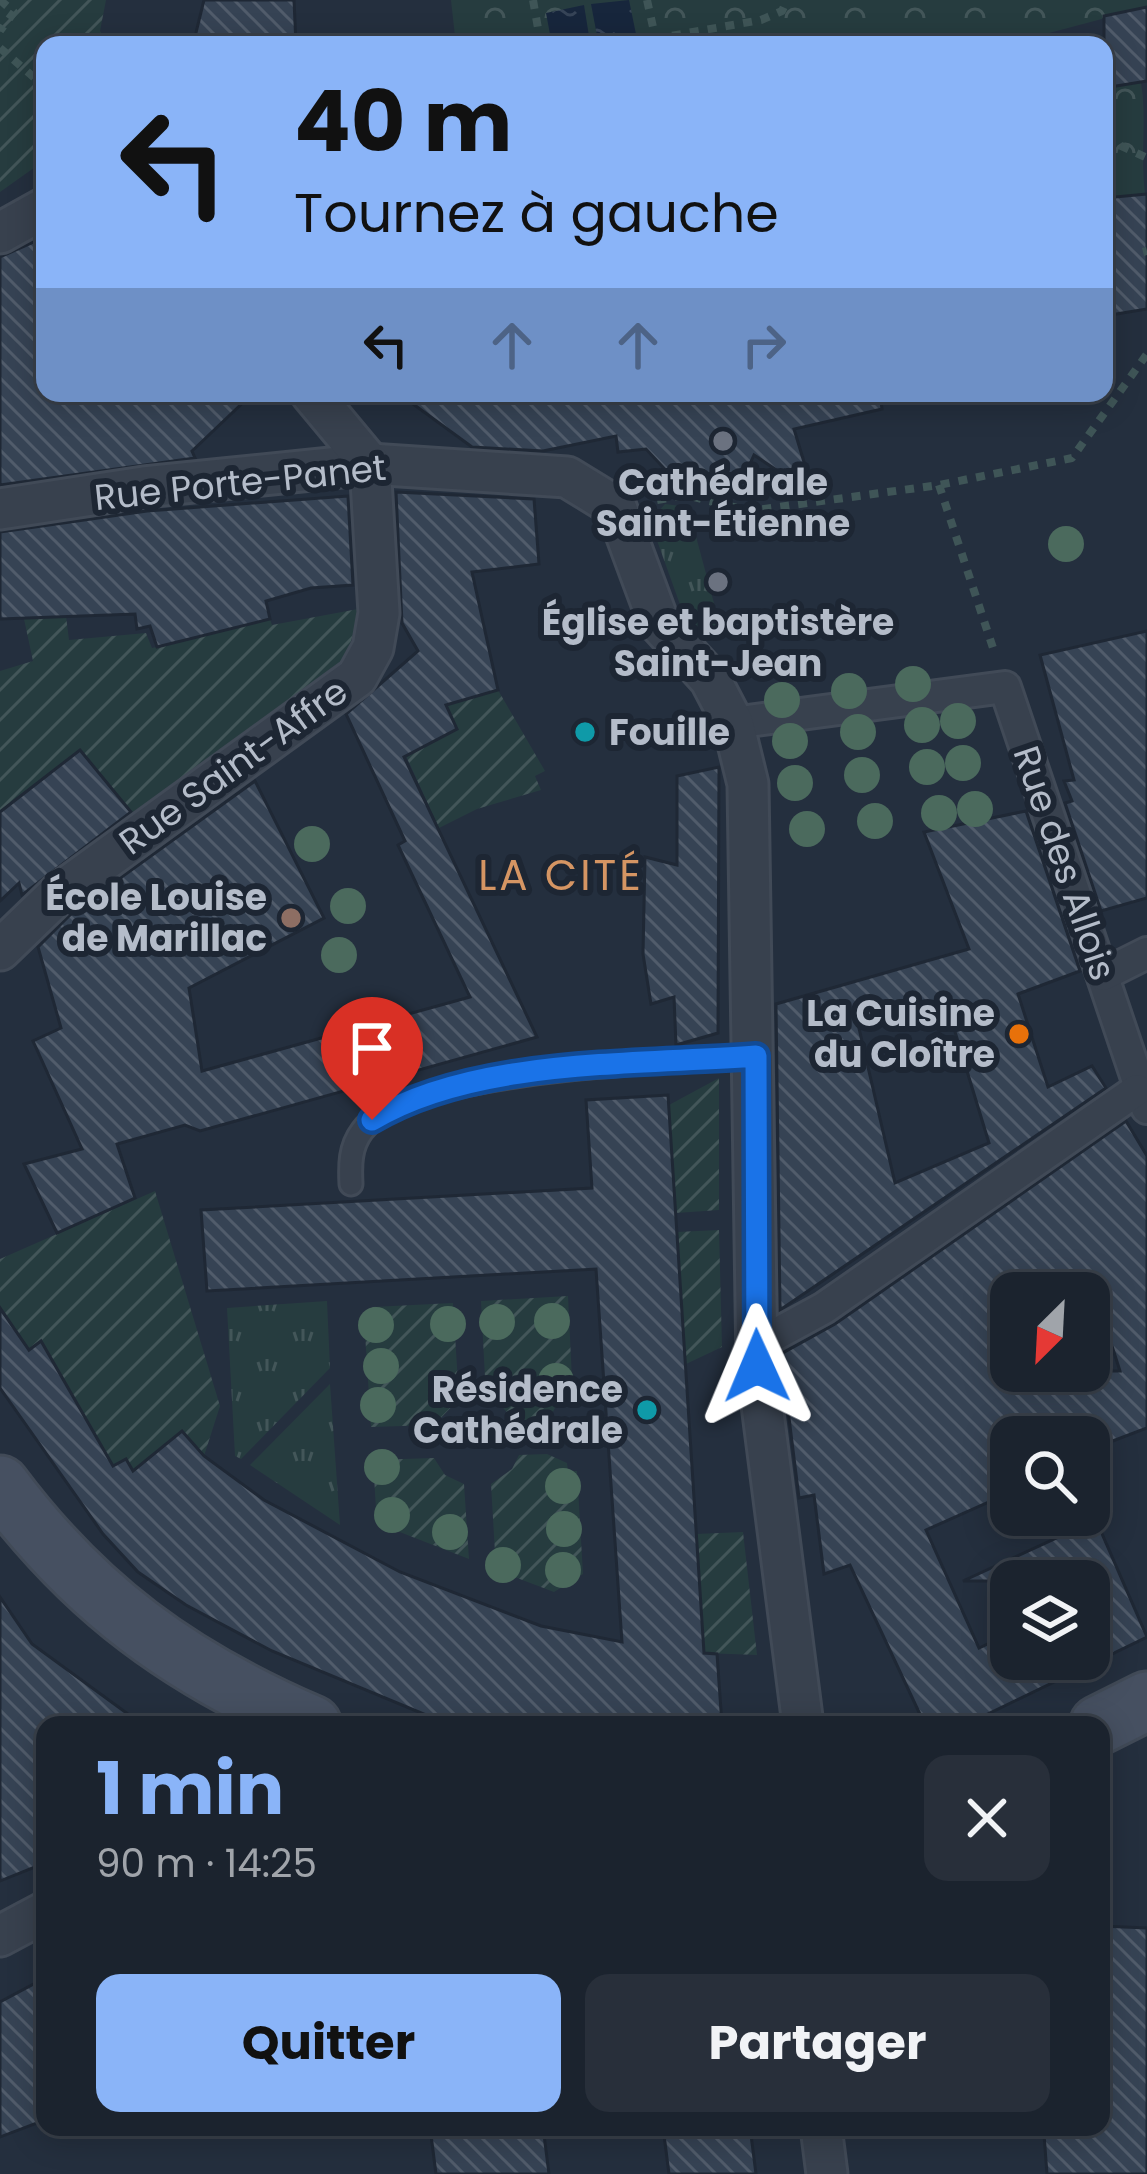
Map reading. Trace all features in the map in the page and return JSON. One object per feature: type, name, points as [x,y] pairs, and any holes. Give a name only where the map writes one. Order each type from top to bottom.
[{"type":"main road","points":[[0,1485],[81,1582],[131,1624],[296,1716]]},
{"type":"main road","points":[[1110,1720],[1147,1701]]},
{"type":"street","points":[[0,233],[36,213]]},
{"type":"street","points":[[318,402],[370,464]]},
{"type":"street","name":"Rue Porte-Panet","points":[[0,509],[144,487],[370,464],[567,477],[616,507]]},
{"type":"street","name":"Rue Saint-Affre","points":[[0,950],[58,894],[357,677],[373,647],[379,613],[370,464]]},
{"type":"street","points":[[616,507],[659,623],[710,679],[733,722],[748,784],[756,1056],[756,1345],[802,1716]]},
{"type":"street","points":[[733,722],[1005,687]]},
{"type":"street","name":"Rue des Allois","points":[[1005,687],[1142,1099]]},
{"type":"street","points":[[1103,975],[1147,952]]},
{"type":"street","points":[[756,1345],[824,1308],[1142,1099]]},
{"type":"street","points":[[0,1936],[36,1917]]},
{"type":"street","points":[[822,2136],[827,2174]]},
{"type":"lane","points":[[351,1184],[353,1147],[361,1132],[394,1107],[547,1071],[756,1056]]},
{"type":"path","points":[[533,0],[539,36]]},
{"type":"path","points":[[647,0],[655,36]]},
{"type":"path","points":[[685,36],[761,20],[782,11],[787,0]]},
{"type":"path","points":[[0,1],[14,11],[0,31]]},
{"type":"path","points":[[0,48],[36,79]]},
{"type":"path","points":[[1113,142],[1147,158]]},
{"type":"path","points":[[1113,401],[1147,354]]},
{"type":"path","points":[[616,507],[686,495],[749,511],[939,484],[1072,458],[1112,402]]},
{"type":"path","points":[[939,484],[1005,687]]},
{"type":"green space","points":[[0,0],[106,0],[103,36],[36,36],[36,166],[0,192]]},
{"type":"green space","points":[[451,0],[1147,0],[1147,7],[1038,36],[455,36]]},
{"type":"green space","points":[[1141,82],[1145,194],[1113,197],[1113,87]]},
{"type":"green space","points":[[665,504],[688,507],[722,633],[706,635],[682,610],[650,521]]},
{"type":"green space","points":[[358,609],[346,654],[308,696],[132,813],[80,750],[26,792],[0,834],[0,671],[33,661],[24,619],[66,616],[69,640],[146,633],[152,648],[270,619],[272,625]]},
{"type":"green space","points":[[498,690],[545,771],[535,776],[541,790],[477,809],[439,828],[406,756],[457,730],[446,705]]},
{"type":"green space","points":[[719,1078],[719,1210],[676,1213],[669,1105]]},
{"type":"green space","points":[[155,1191],[220,1406],[204,1456],[182,1432],[133,1471],[126,1459],[113,1466],[0,1308],[0,1259]]},
{"type":"green space","points":[[719,1230],[722,1347],[686,1364],[677,1232]]},
{"type":"green space","points":[[568,1296],[573,1401],[555,1408],[548,1421],[516,1423],[499,1403],[486,1397],[481,1301]]},
{"type":"green space","points":[[327,1301],[330,1368],[241,1459],[235,1456],[227,1308]]},
{"type":"green space","points":[[453,1303],[459,1399],[434,1425],[371,1427],[364,1318],[373,1307]]},
{"type":"green space","points":[[330,1384],[340,1525],[250,1465]]},
{"type":"green space","points":[[547,1454],[567,1463],[568,1471],[577,1471],[583,1574],[554,1592],[496,1570],[491,1484],[512,1469],[519,1455]]},
{"type":"green space","points":[[434,1458],[445,1475],[464,1484],[469,1559],[392,1529],[376,1509],[373,1460]]},
{"type":"green space","points":[[743,1532],[757,1655],[704,1653],[696,1534]]},
{"type":"water","points":[[629,0],[636,34],[597,36],[591,4]]},
{"type":"water","points":[[584,5],[589,36],[550,36],[546,13]]},
{"type":"building","points":[[204,0],[294,0],[296,36],[195,36]]},
{"type":"building","points":[[1147,7],[1147,81],[1113,87],[1113,36],[1104,36],[1104,16]]},
{"type":"building","points":[[1147,194],[1147,309],[1113,315],[1113,197]]},
{"type":"building","points":[[36,241],[36,402],[244,402],[192,451],[195,458],[0,485],[0,257]]},
{"type":"building","name":"Cathédrale Saint-Étienne","points":[[410,402],[881,402],[882,409],[794,429],[814,495],[754,455],[740,486],[717,490],[675,480],[646,449],[618,452],[616,436],[543,451],[472,447]]},
{"type":"building","points":[[396,492],[534,499],[539,564],[472,572],[498,690],[446,705],[457,729],[404,757],[537,1037],[200,1131],[185,1125],[117,1144],[135,1198],[57,1233],[24,1164],[82,1149],[33,1041],[61,1028],[38,947],[73,912],[255,781],[324,918],[189,988],[202,1071],[470,997],[398,845],[405,841],[346,714],[418,651],[402,623]]},
{"type":"building","points":[[348,496],[353,585],[311,588],[266,601],[270,619],[157,647],[150,626],[137,629],[135,614],[0,619],[0,532],[147,511]]},
{"type":"building","points":[[1147,631],[1147,898],[1101,911],[1065,803],[1072,801],[1064,781],[1074,780],[1040,655]]},
{"type":"building","points":[[80,750],[131,812],[22,895],[19,883],[0,901],[0,812]]},
{"type":"building","points":[[719,767],[718,1033],[676,1045],[674,997],[651,1004],[643,954],[645,857],[677,865],[677,776]]},
{"type":"building","points":[[1026,811],[1080,971],[1018,994],[1048,1087],[1092,1066],[1106,1088],[780,1310],[776,1004],[969,949],[924,832]],"holes":[[[945,999],[989,1143],[895,1183],[858,1024]]]},
{"type":"building","name":"Résidence Cathédrale","points":[[668,1095],[704,1653],[717,1654],[721,1716],[428,1716],[272,1651],[186,1605],[138,1572],[103,1534],[0,1388],[0,1308],[29,1350],[41,1341],[113,1466],[126,1459],[133,1471],[182,1431],[204,1456],[264,1500],[400,1572],[541,1626],[622,1642],[596,1269],[207,1291],[201,1210],[592,1188],[586,1100]]},
{"type":"building","points":[[1126,1121],[1147,1156],[1147,1428],[1110,1442],[1110,1416],[990,1416],[990,1501],[926,1530],[979,1648],[990,1643],[990,1680],[1058,1680],[984,1716],[921,1716],[850,1565],[824,1574],[814,1495],[799,1498],[781,1354],[835,1324]]},
{"type":"building","points":[[1061,1536],[1103,1536],[1147,1637],[1110,1655],[1110,1560],[1009,1560]]},
{"type":"building","points":[[990,1569],[990,1581],[963,1581]]},
{"type":"building","points":[[0,1597],[32,1644],[131,1716],[36,1716],[36,1867],[0,1881]]},
{"type":"building","points":[[1110,1926],[1147,1928],[1147,2174],[1047,2174],[1044,2136],[1110,2136]]},
{"type":"building","points":[[36,1983],[36,2123],[0,2137],[0,2002]]},
{"type":"building","points":[[431,2136],[544,2136],[549,2174],[436,2174]]},
{"type":"building","points":[[664,2136],[751,2136],[756,2174],[669,2174]]},
{"type":"place","name":"Cathédrale Saint-Étienne","points":[[723,441]]},
{"type":"place","name":"Église et baptistère Saint-Jean","points":[[718,582]]},
{"type":"place","name":"Fouille","points":[[585,732]]},
{"type":"place","name":"École Louise de Marillac","points":[[291,918]]},
{"type":"place","name":"La Cuisine du Cloître","points":[[1019,1034]]},
{"type":"place","name":"Résidence Cathédrale","points":[[647,1410]]},
{"type":"district","name":"LA CITÉ","points":[[561,875]]},
{"type":"route","points":[[372,1120],[394,1107],[446,1091],[547,1071],[756,1056],[757,1366]]}]
